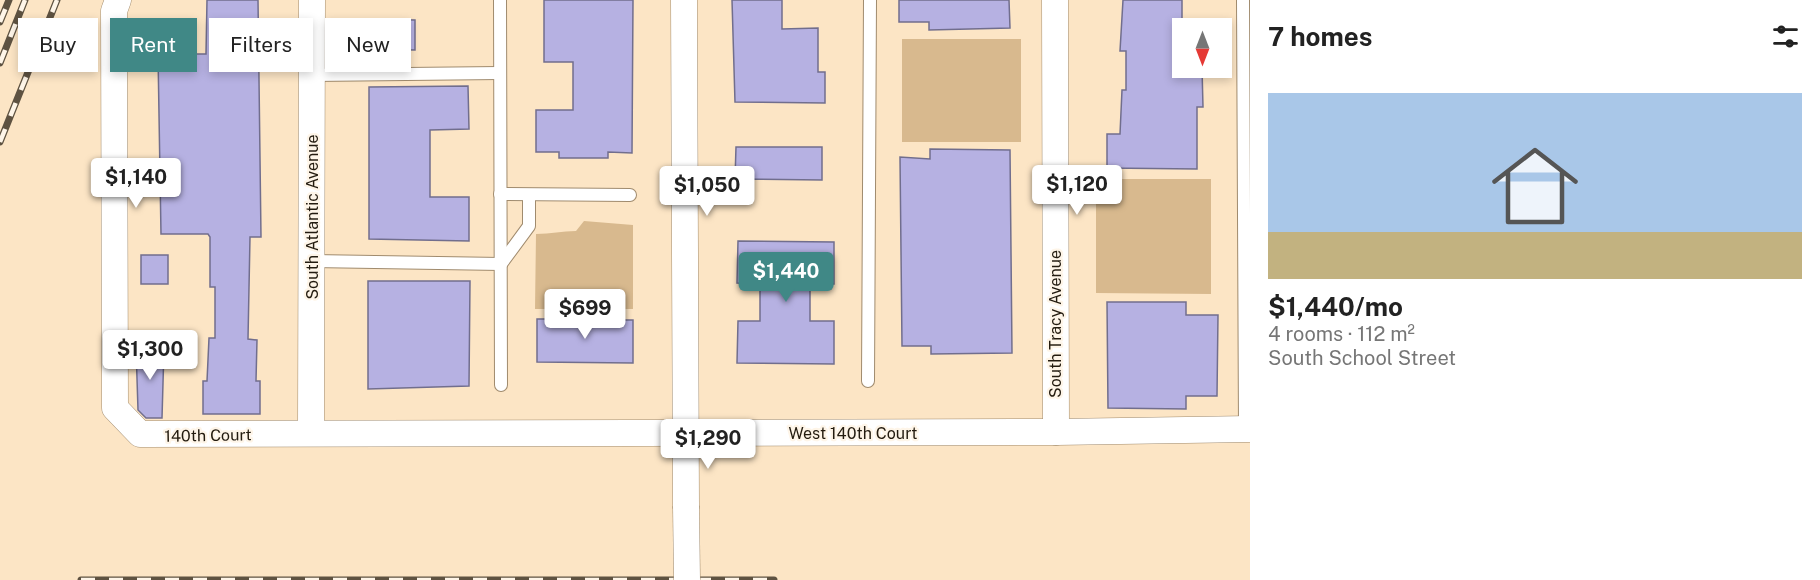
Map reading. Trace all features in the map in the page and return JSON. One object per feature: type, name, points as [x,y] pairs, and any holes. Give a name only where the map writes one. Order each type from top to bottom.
[{"type":"street","name":"140th Court","points":[[118,0],[114,11],[115,408],[140,434],[311,433]]},
{"type":"street","name":"South Atlantic Avenue","points":[[311,433],[312,0]]},
{"type":"street","points":[[684,0],[687,580]]},
{"type":"street","name":"South Tracy Avenue","points":[[1055,0],[1056,432]]},
{"type":"street","name":"West 140th Court","points":[[311,433],[686,434],[1247,429]]},
{"type":"lane","points":[[500,0],[501,385]]},
{"type":"lane","points":[[868,381],[870,0]]},
{"type":"lane","points":[[1243,0],[1246,64],[1247,429]]},
{"type":"lane","points":[[312,75],[500,73]]},
{"type":"lane","points":[[500,194],[630,195]]},
{"type":"lane","points":[[501,264],[529,226],[529,195]]},
{"type":"lane","points":[[312,261],[501,264]]},
{"type":"shaded area","points":[[902,39],[1021,39],[1021,142],[902,142]]},
{"type":"shaded area","points":[[1096,179],[1211,179],[1211,294],[1096,293]]},
{"type":"shaded area","points":[[584,221],[633,225],[633,309],[535,309],[536,234],[576,231]]},
{"type":"building","points":[[207,0],[258,0],[258,18],[209,18],[209,72],[259,72],[261,237],[250,237],[248,339],[257,340],[256,381],[260,381],[260,414],[203,414],[203,381],[207,381],[209,338],[215,338],[215,287],[210,287],[210,237],[208,234],[161,234],[158,72],[197,72],[197,54],[206,54]]},
{"type":"building","points":[[544,0],[633,0],[632,153],[608,152],[608,158],[559,158],[559,152],[536,152],[536,110],[573,110],[573,62],[544,62]]},
{"type":"building","points":[[732,0],[782,0],[782,29],[818,28],[818,72],[825,72],[825,103],[735,102]]},
{"type":"building","points":[[899,0],[1009,0],[1010,28],[929,30],[929,22],[899,22]]},
{"type":"building","points":[[1123,0],[1182,0],[1182,18],[1172,18],[1172,78],[1202,78],[1203,107],[1197,107],[1197,169],[1107,168],[1107,134],[1120,134],[1122,90],[1126,90],[1126,51],[1120,51]]},
{"type":"building","points":[[411,20],[415,20],[415,50],[411,50]]},
{"type":"building","points":[[468,86],[469,129],[430,130],[430,197],[469,197],[469,241],[369,239],[369,87]]},
{"type":"building","points":[[736,147],[822,147],[822,180],[735,179]]},
{"type":"building","points":[[930,149],[1010,150],[1012,353],[931,354],[931,346],[902,346],[900,157],[930,159]]},
{"type":"building","points":[[738,241],[834,242],[834,284],[810,284],[810,321],[834,321],[834,364],[737,363],[738,321],[760,321],[760,284],[737,283]]},
{"type":"building","points":[[141,255],[168,255],[168,284],[141,284]]},
{"type":"building","points":[[368,281],[470,281],[469,386],[368,389]]},
{"type":"building","points":[[1107,302],[1186,302],[1186,315],[1218,315],[1217,396],[1186,396],[1186,409],[1108,408]]},
{"type":"building","points":[[560,313],[609,315],[609,320],[633,320],[633,363],[537,362],[537,319],[560,319]]},
{"type":"building","points":[[136,347],[164,348],[162,418],[146,418],[138,410]]},
{"type":"railway","points":[[0,22],[9,0]]},
{"type":"railway","points":[[0,63],[25,0]]},
{"type":"railway","points":[[0,142],[57,0]]},
{"type":"railway","points":[[81,580],[774,580]]}]
